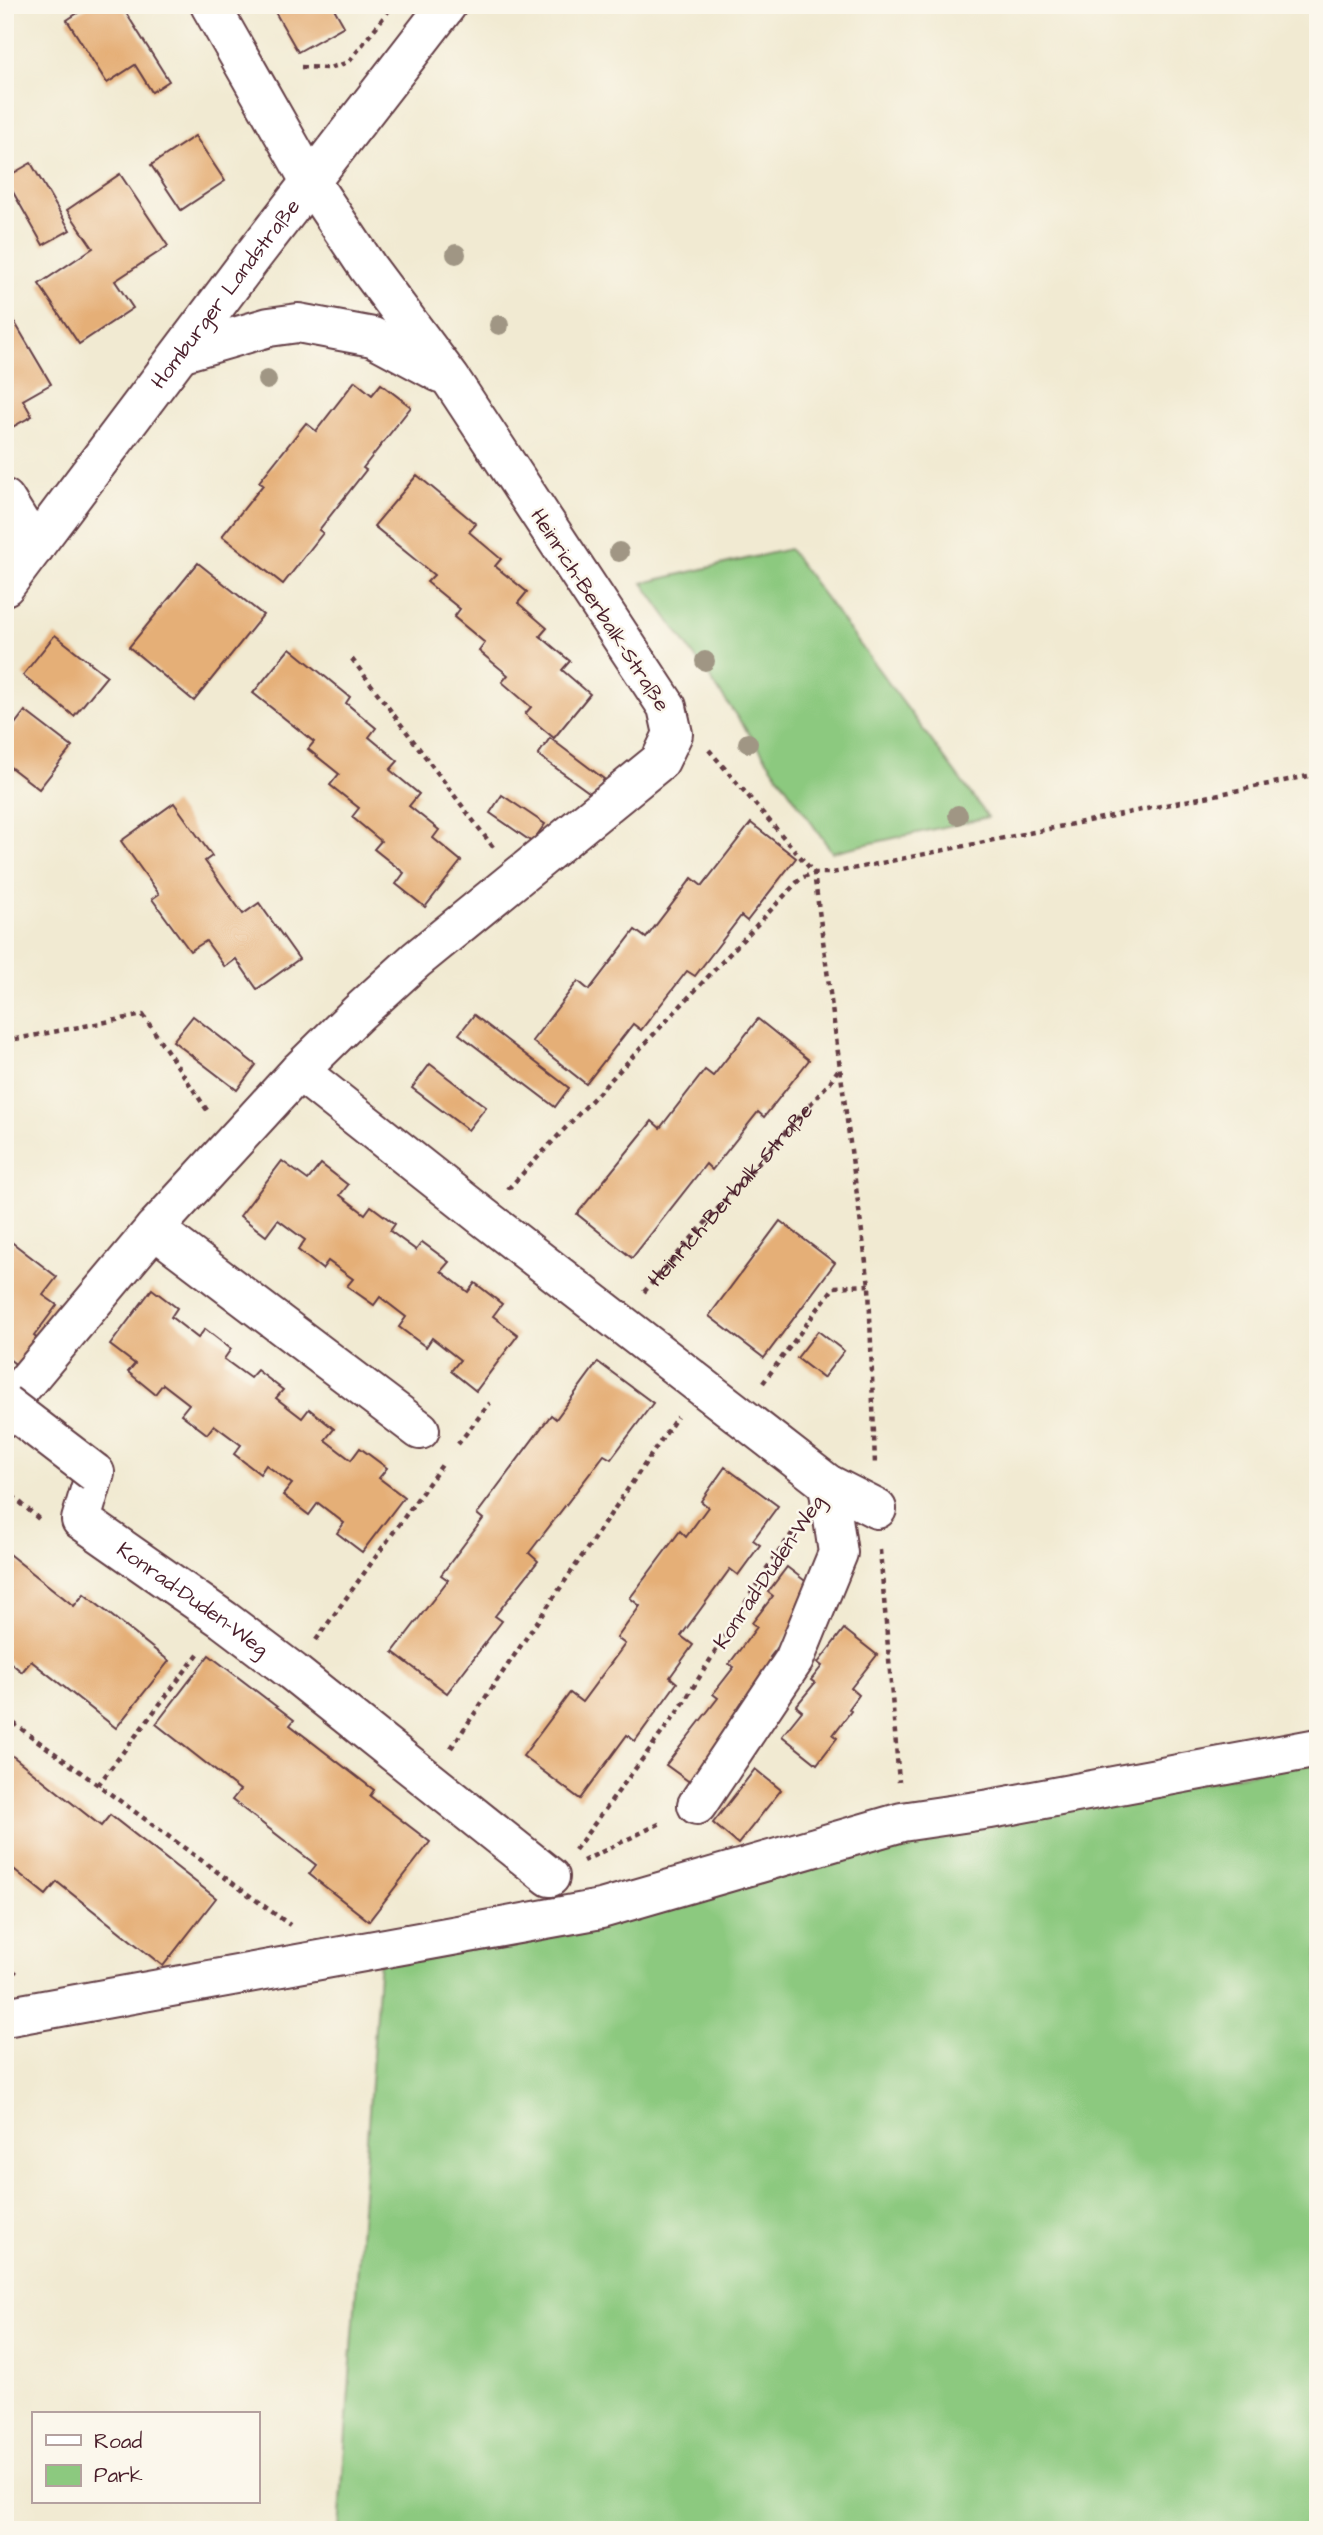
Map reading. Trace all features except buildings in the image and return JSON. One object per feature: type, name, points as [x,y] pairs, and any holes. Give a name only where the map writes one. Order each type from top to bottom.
[{"type":"street","name":"Heinrich-Berbalk-Straße","points":[[5,1406],[155,1229],[299,1071],[416,960],[660,761],[673,734],[667,707],[450,378],[368,268],[310,181],[210,5]]},
{"type":"street","name":"Homburger Landstraße","points":[[5,586],[310,181],[447,5]]},
{"type":"street","name":"Heinrich-Berbalk-Straße","points":[[183,352],[269,327],[298,323],[373,337],[450,378]]},
{"type":"street","points":[[5,499],[35,547]]},
{"type":"street","points":[[299,1071],[828,1484],[877,1509]]},
{"type":"street","points":[[155,1229],[420,1430]]},
{"type":"street","name":"Konrad-Duden-Weg","points":[[5,1406],[95,1474],[81,1520],[224,1620],[554,1875]]},
{"type":"street","name":"Konrad-Duden-Weg","points":[[697,1805],[794,1660],[838,1553],[828,1484]]},
{"type":"street","points":[[5,2017],[601,1909],[902,1822],[990,1809],[1318,1748]]},
{"type":"path","points":[[301,67],[329,68],[349,62],[393,5]]},
{"type":"path","points":[[352,659],[517,879]]},
{"type":"path","points":[[673,734],[706,746],[814,873],[869,1285],[877,1509],[902,1822]]},
{"type":"path","points":[[482,1216],[801,878],[814,873],[832,873],[1318,774]]},
{"type":"path","points":[[5,1041],[143,1015],[231,1146]]},
{"type":"path","name":"Heinrich-Berbalk-Straße","points":[[618,1321],[830,1082],[840,1067]]},
{"type":"path","points":[[740,1415],[834,1287],[869,1285]]},
{"type":"path","points":[[430,1779],[699,1384]]},
{"type":"path","points":[[457,1446],[490,1403]]},
{"type":"path","points":[[293,1672],[448,1457]]},
{"type":"path","name":"Konrad-Duden-Weg","points":[[554,1875],[681,1707],[767,1568],[828,1484]]},
{"type":"path","points":[[98,1785],[224,1620]]},
{"type":"path","points":[[5,1717],[334,1957]]},
{"type":"path","points":[[554,1875],[697,1805]]},
{"type":"green space","points":[[789,549],[988,817],[832,852],[643,583]]},
{"type":"green space","points":[[1318,1761],[1318,2530],[339,2530],[380,1957],[923,1834]]}]
